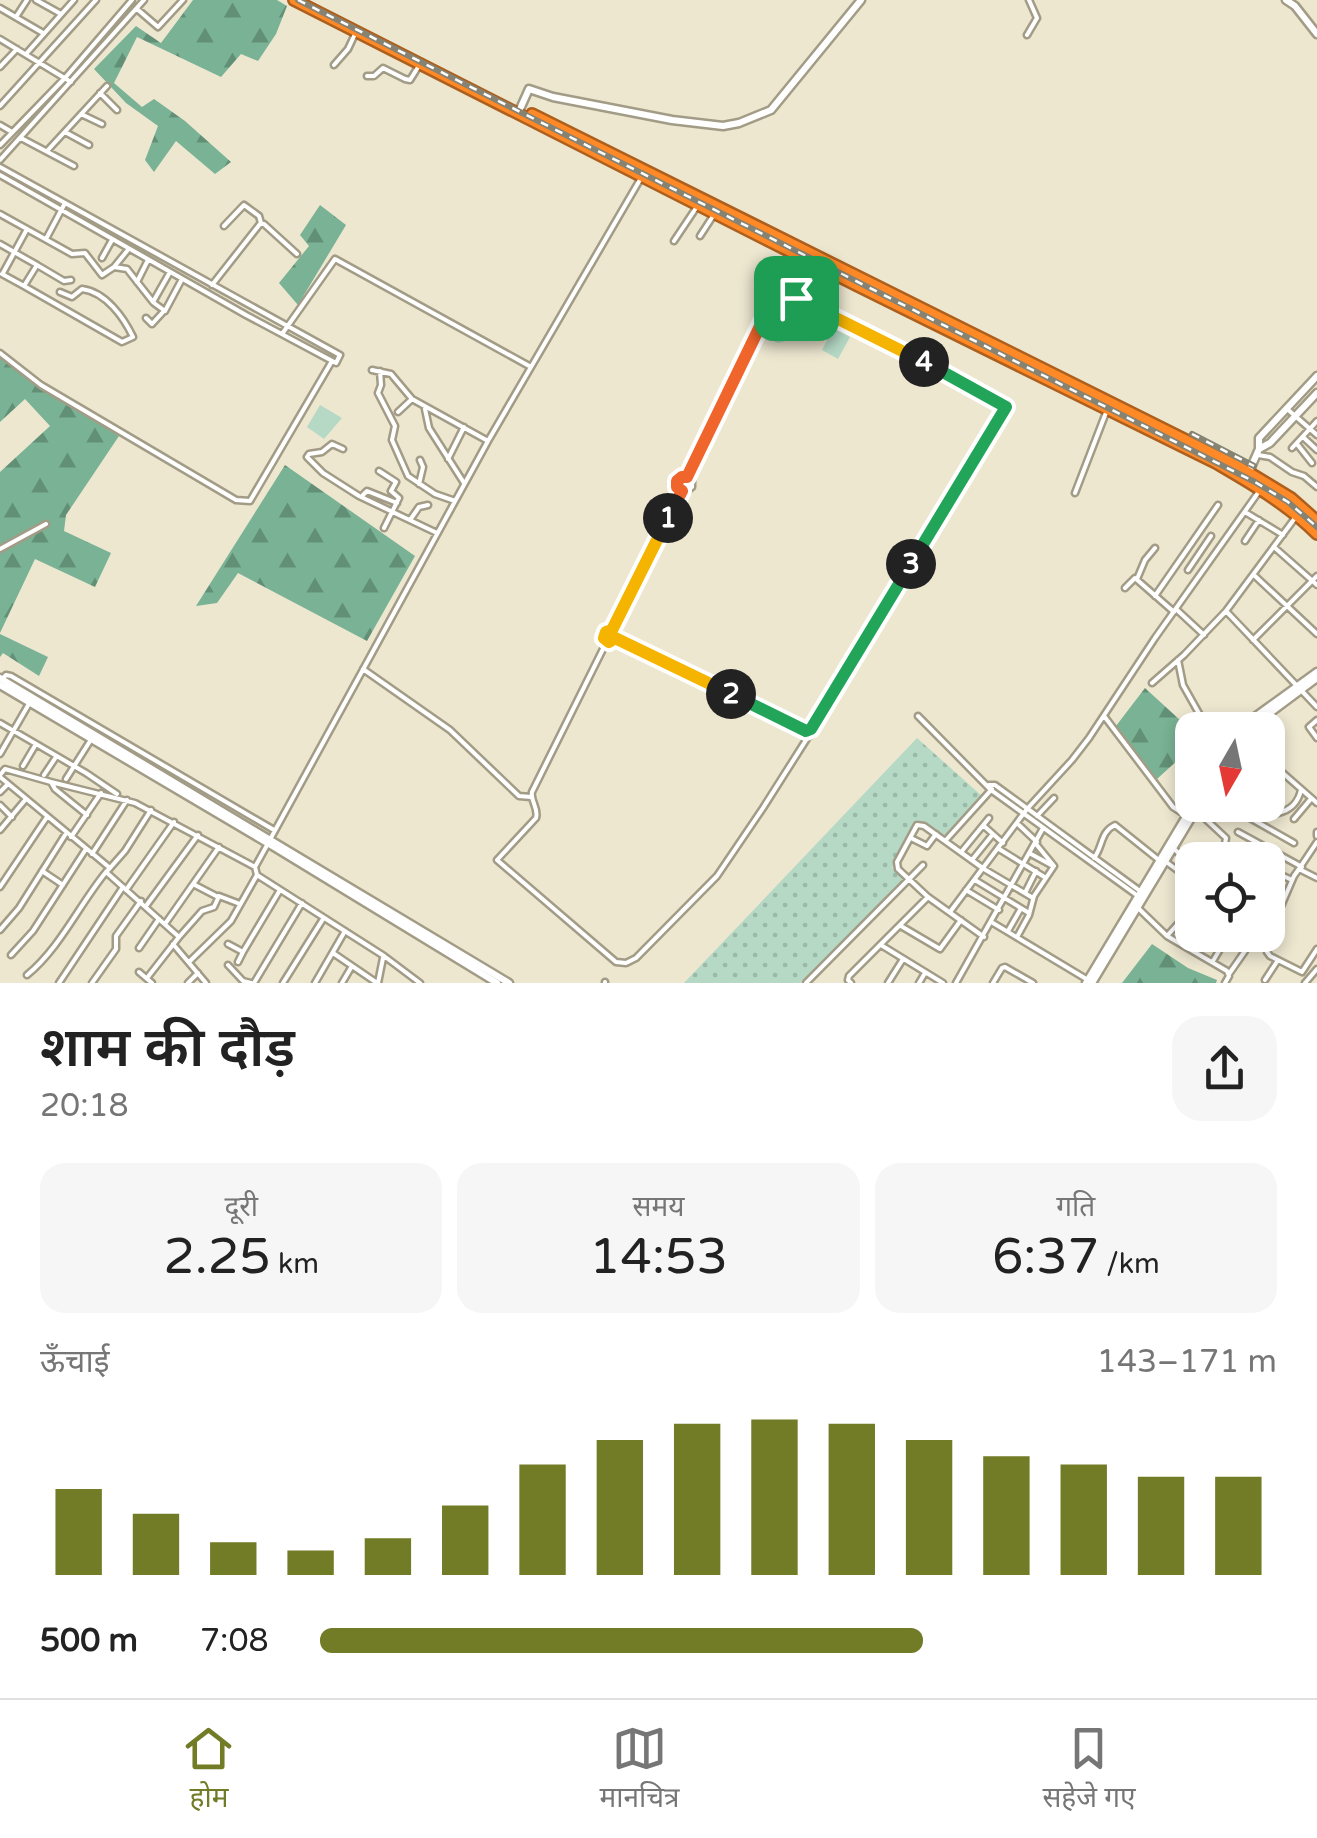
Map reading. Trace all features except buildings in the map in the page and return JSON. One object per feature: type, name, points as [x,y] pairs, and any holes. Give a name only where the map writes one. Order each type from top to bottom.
[{"type":"highway","points":[[294,0],[1040,371],[1253,463],[1317,521]]},
{"type":"highway","points":[[306,0],[698,204],[797,250]]},
{"type":"highway","points":[[1040,371],[1107,410],[1253,463]]},
{"type":"highway","points":[[1253,463],[1261,489],[1298,514],[1317,534]]},
{"type":"street","points":[[16,18],[26,0]]},
{"type":"street","points":[[36,0],[61,14]]},
{"type":"street","points":[[0,106],[96,0]]},
{"type":"street","points":[[0,353],[41,385],[242,502],[250,501],[340,355],[0,164],[132,0]]},
{"type":"street","points":[[0,145],[144,0]]},
{"type":"street","points":[[136,9],[159,27],[183,0]]},
{"type":"street","points":[[520,108],[530,89],[672,120],[723,126],[745,122],[770,110],[860,0]]},
{"type":"street","points":[[1027,36],[1037,18],[1030,0]]},
{"type":"street","points":[[1286,0],[1317,34]]},
{"type":"street","points":[[26,54],[70,1]]},
{"type":"street","points":[[0,8],[43,33]]},
{"type":"street","points":[[334,65],[356,32]]},
{"type":"street","points":[[0,40],[68,80]]},
{"type":"street","points":[[0,67],[17,49]]},
{"type":"street","points":[[367,76],[375,76],[383,68],[410,80],[420,64]]},
{"type":"street","points":[[47,151],[107,86]]},
{"type":"street","points":[[100,93],[117,110]]},
{"type":"street","points":[[81,114],[102,124]]},
{"type":"street","points":[[0,126],[12,132]]},
{"type":"street","points":[[64,132],[90,145]]},
{"type":"street","points":[[21,138],[74,166]]},
{"type":"street","points":[[254,867],[464,483],[643,173]]},
{"type":"street","points":[[0,175],[334,362]]},
{"type":"street","points":[[46,240],[65,203]]},
{"type":"street","points":[[674,241],[698,204]]},
{"type":"street","points":[[224,226],[244,205],[297,254]]},
{"type":"street","points":[[700,236],[716,213]]},
{"type":"street","points":[[0,214],[74,254],[85,253],[102,275],[128,249]]},
{"type":"street","points":[[212,286],[262,223]]},
{"type":"street","points":[[27,229],[1,273],[122,342],[134,338],[116,310],[96,291],[82,290],[72,298],[60,292]]},
{"type":"street","points":[[102,258],[112,240]]},
{"type":"street","points":[[0,244],[64,281],[71,280]]},
{"type":"street","points":[[687,477],[797,250]]},
{"type":"street","points":[[138,282],[148,260]]},
{"type":"street","points":[[282,334],[335,260],[531,367]]},
{"type":"street","points":[[24,286],[36,265]]},
{"type":"street","points":[[114,267],[127,269],[164,311]]},
{"type":"street","points":[[153,302],[170,272]]},
{"type":"street","points":[[146,318],[152,324],[182,280]]},
{"type":"street","points":[[778,289],[925,362],[931,361],[932,366],[1006,407],[744,838],[717,876],[636,958],[626,963],[613,960],[497,860],[536,818],[531,798],[534,787],[607,641],[615,638],[808,732]]},
{"type":"street","points":[[372,370],[391,374],[412,398],[488,441]]},
{"type":"street","points":[[380,371],[378,393],[395,426],[393,443],[407,474],[435,494],[454,501]]},
{"type":"street","points":[[1253,463],[1259,438],[1317,376]]},
{"type":"street","points":[[1253,463],[1317,393]]},
{"type":"street","points":[[398,412],[412,398]]},
{"type":"street","points":[[425,406],[428,426],[464,483]]},
{"type":"street","points":[[1286,408],[1317,435]]},
{"type":"street","points":[[1075,494],[1107,410]]},
{"type":"street","points":[[1312,463],[1294,446],[1317,422]]},
{"type":"street","points":[[448,459],[464,427]]},
{"type":"street","points":[[1303,437],[1317,450]]},
{"type":"street","points":[[343,449],[332,444],[307,457],[323,473],[361,498],[437,533]]},
{"type":"street","points":[[1253,463],[1270,457],[1317,487]]},
{"type":"street","points":[[419,484],[420,460]]},
{"type":"street","points":[[379,470],[396,482],[391,491],[398,496],[384,528]]},
{"type":"street","points":[[687,477],[692,487],[682,491],[677,481],[687,477]]},
{"type":"street","points":[[361,498],[377,482]]},
{"type":"street","points":[[950,912],[1025,811],[1072,760],[1261,489]]},
{"type":"street","points":[[368,491],[398,503]]},
{"type":"street","points":[[607,641],[604,633],[612,630],[682,491]]},
{"type":"street","points":[[410,520],[418,508],[428,505]]},
{"type":"street","points":[[1156,596],[1218,505]]},
{"type":"street","points":[[1245,512],[1283,535]]},
{"type":"street","points":[[1152,684],[1226,611],[1298,514]]},
{"type":"street","points":[[1246,541],[1259,520]]},
{"type":"street","points":[[0,549],[46,524]]},
{"type":"street","points":[[1188,570],[1211,536]]},
{"type":"street","points":[[1253,640],[1315,580],[1274,547]]},
{"type":"street","points":[[1137,579],[1155,548]]},
{"type":"street","points":[[1188,549],[1198,556]]},
{"type":"street","points":[[1253,574],[1317,634]]},
{"type":"street","points":[[1124,588],[1133,578],[1137,579],[1204,635]]},
{"type":"street","points":[[1226,611],[1317,707]]},
{"type":"street","points":[[612,630],[615,638]]},
{"type":"street","points":[[1178,660],[1183,685],[1197,712]]},
{"type":"street","points":[[362,668],[450,730],[519,796],[531,798]]},
{"type":"street","points":[[1268,712],[1317,675]]},
{"type":"street","points":[[3,679],[11,676],[497,983]]},
{"type":"street","points":[[3,679],[92,738],[134,755]]},
{"type":"street","points":[[0,754],[32,699]]},
{"type":"street","points":[[47,709],[274,830]]},
{"type":"street","points":[[1104,715],[1175,808]]},
{"type":"street","points":[[918,716],[992,787],[1043,828],[1141,895]]},
{"type":"street","points":[[1317,720],[1309,727],[1317,738]]},
{"type":"street","points":[[0,723],[120,797]]},
{"type":"street","points":[[66,780],[92,738]]},
{"type":"street","points":[[22,766],[36,744]]},
{"type":"street","points":[[44,774],[56,757]]},
{"type":"street","points":[[179,938],[92,854],[8,784],[0,776],[6,769],[120,797],[151,810],[254,867],[257,875],[420,983]]},
{"type":"street","points":[[1285,775],[1317,802]]},
{"type":"street","points":[[51,782],[87,815]]},
{"type":"street","points":[[0,792],[8,784]]},
{"type":"street","points":[[946,840],[992,787]]},
{"type":"street","points":[[1285,811],[1296,803],[1302,790]]},
{"type":"street","points":[[0,930],[102,793]]},
{"type":"street","points":[[1037,816],[1054,798]]},
{"type":"street","points":[[1294,819],[1311,798]]},
{"type":"street","points":[[0,830],[26,800]]},
{"type":"street","points":[[92,854],[127,800]]},
{"type":"street","points":[[0,804],[12,817]]},
{"type":"street","points":[[27,975],[51,951],[83,900],[125,851],[151,810]]},
{"type":"street","points":[[1025,811],[1141,895]]},
{"type":"street","points":[[0,887],[48,818]]},
{"type":"street","points":[[962,851],[989,818]]},
{"type":"street","points":[[59,983],[174,822]]},
{"type":"street","points":[[1162,861],[1186,822]]},
{"type":"street","points":[[1089,982],[1186,822]]},
{"type":"street","points":[[1211,822],[1225,842]]},
{"type":"street","points":[[1256,822],[1294,844]]},
{"type":"street","points":[[984,937],[898,869],[897,864],[920,824],[1033,898]]},
{"type":"street","points":[[1018,824],[1054,866]]},
{"type":"street","points":[[1094,858],[1102,836],[1115,825],[1175,870]]},
{"type":"street","points":[[984,826],[1003,843]]},
{"type":"street","points":[[956,983],[1043,828]]},
{"type":"street","points":[[1238,832],[1317,878]]},
{"type":"street","points":[[910,838],[927,846],[936,834]]},
{"type":"street","points":[[972,860],[993,834]]},
{"type":"street","points":[[92,983],[116,949],[116,936],[198,835]]},
{"type":"street","points":[[1285,897],[1317,837]]},
{"type":"street","points":[[268,841],[509,983]]},
{"type":"street","points":[[165,924],[219,847]]},
{"type":"street","points":[[999,848],[1046,878]]},
{"type":"street","points":[[11,955],[34,931],[86,849]]},
{"type":"street","points":[[1031,854],[1054,866]]},
{"type":"street","points":[[806,983],[923,864]]},
{"type":"street","points":[[1017,937],[1033,898],[1054,866]]},
{"type":"street","points":[[42,871],[63,885]]},
{"type":"street","points":[[1024,894],[1036,872]]},
{"type":"street","points":[[189,962],[231,921],[257,875]]},
{"type":"street","points":[[1285,877],[1292,880]]},
{"type":"street","points":[[975,880],[1029,913]]},
{"type":"street","points":[[193,884],[240,904]]},
{"type":"street","points":[[238,962],[280,889]]},
{"type":"street","points":[[966,890],[999,910]]},
{"type":"street","points":[[1089,982],[1137,908],[1141,895]]},
{"type":"street","points":[[851,983],[849,976],[928,896]]},
{"type":"street","points":[[146,978],[202,911],[214,907],[218,897]]},
{"type":"street","points":[[228,965],[243,981],[252,983],[302,903]]},
{"type":"street","points":[[1008,932],[1021,908]]},
{"type":"street","points":[[1137,908],[1175,941]]},
{"type":"street","points":[[283,983],[324,918]]},
{"type":"street","points":[[140,948],[159,919]]},
{"type":"street","points":[[900,926],[940,948],[960,920]]},
{"type":"street","points":[[992,922],[1089,982]]},
{"type":"street","points":[[1167,936],[1175,927]]},
{"type":"street","points":[[315,983],[345,932]]},
{"type":"street","points":[[173,944],[206,983]]},
{"type":"street","points":[[228,944],[244,952]]},
{"type":"street","points":[[881,944],[943,983]]},
{"type":"street","points":[[1267,952],[1302,972],[1317,949]]},
{"type":"street","points":[[1195,952],[1212,962],[1228,980],[1243,952]]},
{"type":"street","points":[[1212,962],[1218,952]]},
{"type":"street","points":[[332,953],[378,983],[384,956]]},
{"type":"street","points":[[888,983],[902,959]]},
{"type":"street","points":[[1265,980],[1278,960]]},
{"type":"street","points":[[342,983],[352,966]]},
{"type":"street","points":[[993,983],[1005,967],[1033,983]]},
{"type":"street","points":[[1304,983],[1317,969]]},
{"type":"street","points":[[139,972],[152,983]]},
{"type":"street","points":[[919,983],[925,973]]},
{"type":"street","points":[[188,983],[198,974]]},
{"type":"green space","points":[[193,0],[277,0],[287,6],[276,34],[258,61],[241,54],[221,77],[137,37],[114,83],[142,107],[154,99],[231,162],[215,174],[176,141],[154,172],[145,160],[158,126],[126,103],[94,69],[136,26],[161,43]]},
{"type":"green space","points":[[320,205],[346,225],[298,305],[279,283],[309,246],[300,235]]},
{"type":"green space","points":[[778,295],[808,311],[793,339],[778,343],[760,334]]},
{"type":"green space","points":[[833,328],[850,337],[838,359],[822,350]]},
{"type":"green space","points":[[0,357],[119,436],[66,515],[64,531],[111,553],[95,587],[35,559],[0,633],[0,472],[50,426],[25,399],[0,422]]},
{"type":"green space","points":[[320,405],[342,418],[324,439],[307,427]]},
{"type":"green space","points":[[285,465],[415,556],[367,641],[238,573],[217,603],[196,606]]},
{"type":"green space","points":[[0,634],[48,657],[39,676],[3,653],[0,657]]},
{"type":"green space","points":[[1145,688],[1175,715],[1175,763],[1157,779],[1116,726]]},
{"type":"green space","points":[[917,738],[983,797],[945,835],[917,820],[892,868],[904,879],[800,983],[684,983]]},
{"type":"green space","points":[[1152,944],[1188,968],[1217,980],[1216,983],[1122,983]]},
{"type":"railway","points":[[298,0],[1255,482],[1288,502],[1317,527]]},
{"type":"railway","points":[[1192,434],[1254,466]]},
{"type":"route","points":[[778,289],[796,298],[925,362],[931,361],[932,366],[1006,407],[811,729],[806,731],[615,638],[604,638],[612,630],[682,491],[677,481],[687,477],[778,289]]}]
